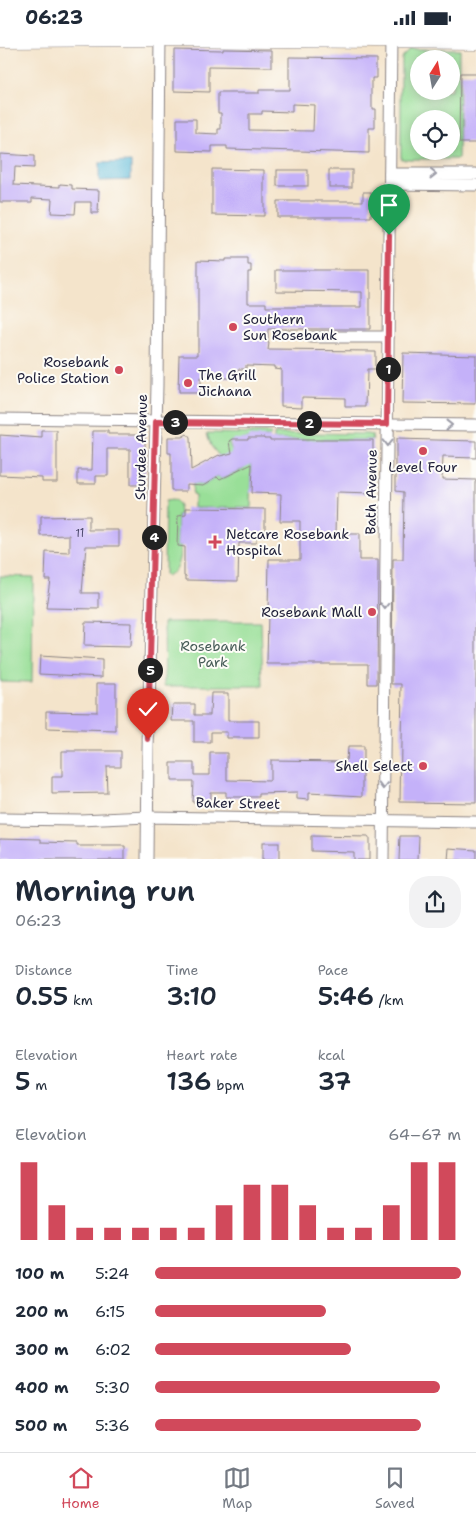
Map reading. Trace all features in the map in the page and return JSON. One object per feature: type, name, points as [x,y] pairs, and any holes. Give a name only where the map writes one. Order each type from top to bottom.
[{"type":"main road","points":[[0,38],[160,36],[391,37],[476,40]]},
{"type":"street","name":"Sturdee Avenue","points":[[147,859],[156,422],[160,36]]},
{"type":"street","name":"Bath Avenue","points":[[383,859],[391,37]]},
{"type":"street","points":[[390,179],[476,175]]},
{"type":"street","points":[[390,179],[476,185]]},
{"type":"street","points":[[312,337],[388,337]]},
{"type":"street","points":[[0,419],[476,425]]},
{"type":"street","name":"Baker Street","points":[[0,819],[80,820],[148,817],[476,822]]},
{"type":"green space","points":[[409,49],[459,49],[410,50],[410,100],[459,100],[458,110],[410,110],[410,159],[401,159],[401,56]]},
{"type":"green space","points":[[207,433],[270,434],[270,438],[249,437],[248,439],[231,440],[229,444],[233,454],[220,457],[211,446]]},
{"type":"green space","points":[[274,434],[367,434],[372,435],[373,440],[274,440]]},
{"type":"green space","points":[[252,455],[251,508],[194,508],[194,495],[191,494],[192,484],[204,485],[218,476],[221,479],[243,469]]},
{"type":"green space","points":[[171,500],[177,504],[180,510],[177,546],[180,546],[180,551],[176,568],[166,577],[164,575],[165,501]]},
{"type":"green space","points":[[0,576],[33,577],[32,682],[0,681]]},
{"type":"green space","name":"Rosebank Park","points":[[164,622],[261,622],[263,686],[165,686]]},
{"type":"water","points":[[131,162],[131,180],[99,181],[99,163]]},
{"type":"building","points":[[222,48],[272,49],[272,68],[209,67],[209,92],[174,91],[174,49],[222,50]]},
{"type":"building","points":[[289,57],[376,58],[376,78],[372,78],[372,109],[375,109],[375,128],[369,128],[369,153],[227,149],[227,146],[212,146],[212,152],[177,151],[177,119],[196,119],[196,133],[218,134],[218,129],[221,129],[221,113],[218,113],[218,93],[259,93],[259,90],[289,90]],"holes":[[[292,104],[314,105],[313,131],[249,130],[249,114],[262,114],[262,111],[292,112]]]},
{"type":"building","points":[[460,74],[476,74],[476,143],[460,143]]},
{"type":"building","points":[[0,154],[34,156],[34,168],[15,167],[14,185],[60,187],[60,184],[72,185],[72,189],[99,190],[98,213],[91,213],[91,202],[76,202],[75,214],[51,213],[52,199],[32,198],[32,202],[0,202]]},
{"type":"building","points":[[212,169],[264,170],[264,216],[212,215]]},
{"type":"building","points":[[277,170],[308,170],[308,186],[277,186]]},
{"type":"building","points":[[329,170],[352,170],[352,187],[329,187]]},
{"type":"building","points":[[363,192],[371,192],[371,217],[277,217],[277,201],[363,201]]},
{"type":"building","points":[[225,259],[248,259],[248,265],[251,265],[251,272],[248,272],[248,303],[266,303],[266,307],[362,307],[362,292],[276,291],[276,270],[370,270],[370,329],[268,329],[268,350],[375,351],[375,370],[367,370],[366,407],[345,407],[345,398],[302,397],[302,407],[281,406],[281,369],[274,368],[274,366],[246,365],[246,369],[239,369],[239,378],[200,378],[200,393],[178,393],[179,355],[198,355],[198,260],[225,261]]},
{"type":"building","points":[[403,353],[476,355],[476,404],[402,403]]},
{"type":"building","points":[[42,431],[57,431],[57,481],[42,481],[42,477],[0,475],[0,435],[42,438]]},
{"type":"building","points":[[93,431],[108,431],[108,434],[145,434],[145,485],[130,485],[130,449],[108,449],[108,476],[96,476],[96,483],[78,483],[78,470],[92,470]]},
{"type":"building","points":[[187,434],[190,438],[191,470],[219,455],[232,453],[230,441],[233,439],[264,437],[270,438],[270,440],[373,440],[373,494],[337,493],[336,534],[359,534],[359,560],[378,560],[377,684],[368,684],[368,664],[267,664],[269,559],[300,559],[300,521],[280,521],[281,494],[251,493],[252,464],[221,479],[218,476],[204,485],[187,484],[187,491],[171,491],[171,453],[168,453],[168,437],[182,437]]},
{"type":"building","name":"Rosebank Mall","points":[[396,439],[476,441],[476,458],[443,457],[442,479],[476,480],[476,803],[400,802],[402,684],[392,684],[393,560],[403,560],[404,492],[396,491]]},
{"type":"building","points":[[186,508],[265,509],[265,534],[256,534],[256,543],[239,543],[238,581],[186,580],[184,575],[184,547],[177,546],[178,516],[186,515]]},
{"type":"building","points":[[89,516],[89,530],[119,530],[119,546],[86,546],[82,593],[99,593],[99,609],[46,608],[50,579],[45,579],[46,552],[70,553],[70,535],[41,536],[41,517]]},
{"type":"building","points":[[85,622],[131,623],[130,647],[84,646]]},
{"type":"building","points":[[40,656],[102,660],[102,677],[39,674]]},
{"type":"building","points":[[97,683],[116,683],[116,731],[46,729],[46,711],[97,712]]},
{"type":"building","points":[[211,693],[228,693],[228,721],[259,721],[259,738],[227,738],[227,732],[211,732],[211,743],[194,743],[194,721],[172,721],[173,704],[195,704],[195,715],[210,715]]},
{"type":"building","points":[[347,747],[363,747],[363,796],[309,793],[309,800],[297,799],[297,793],[259,794],[259,797],[226,797],[226,792],[210,792],[210,802],[192,802],[193,781],[171,781],[171,763],[194,763],[194,775],[210,775],[210,753],[227,753],[227,780],[270,781],[270,760],[346,761]]},
{"type":"building","points":[[62,751],[121,751],[121,766],[106,766],[107,793],[52,794],[52,777],[62,777]]},
{"type":"building","points":[[311,836],[369,837],[369,859],[353,859],[353,852],[311,851]]},
{"type":"building","points":[[400,836],[419,836],[418,859],[399,859]]},
{"type":"building","points":[[0,838],[41,839],[41,842],[77,843],[77,846],[125,846],[125,859],[0,859]]},
{"type":"building","points":[[262,843],[279,843],[279,859],[262,859]]},
{"type":"building","points":[[449,848],[476,850],[476,859],[448,859]]},
{"type":"place","name":"Southern Sun Rosebank","points":[[233,327]]},
{"type":"place","name":"Rosebank Police Station","points":[[119,370]]},
{"type":"place","name":"The Grill Jichana","points":[[188,383]]},
{"type":"place","name":"Level Four","points":[[423,451]]},
{"type":"place","name":"Netcare Rosebank Hospital","points":[[215,542]]},
{"type":"place","name":"Rosebank Mall","points":[[372,612]]},
{"type":"place","name":"Shell Select","points":[[423,766]]},
{"type":"route","points":[[148,739],[156,422],[387,424],[389,235]]}]
